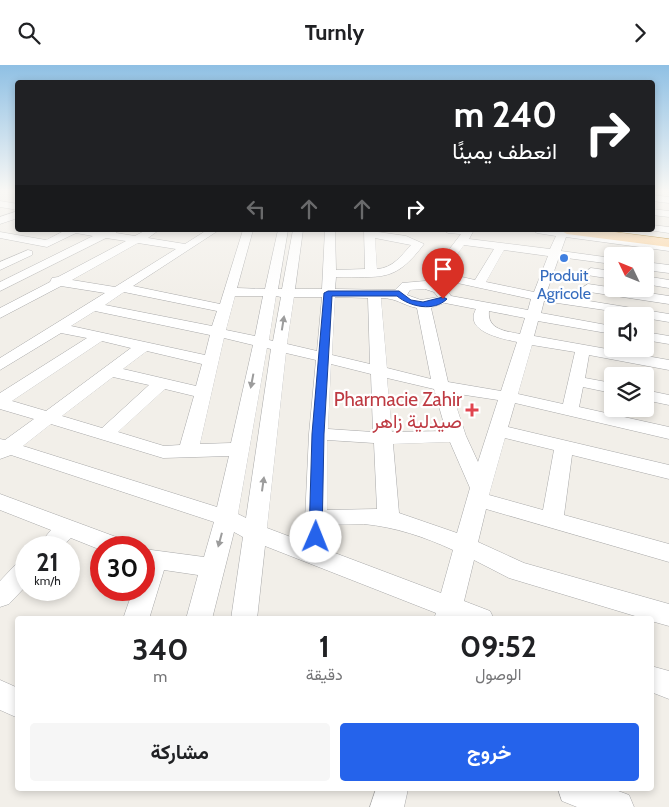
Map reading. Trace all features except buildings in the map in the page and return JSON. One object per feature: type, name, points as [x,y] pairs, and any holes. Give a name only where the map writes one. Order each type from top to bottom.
[{"type":"main road","points":[[595,232],[669,243]]},
{"type":"main road","points":[[629,232],[669,237]]},
{"type":"street","points":[[655,228],[669,230]]},
{"type":"street","points":[[0,235],[47,244],[71,232]]},
{"type":"street","points":[[0,287],[109,232],[136,239],[185,247]]},
{"type":"street","points":[[0,314],[150,232]]},
{"type":"street","points":[[0,365],[211,232]]},
{"type":"street","points":[[189,449],[218,332],[247,232]]},
{"type":"street","points":[[244,616],[279,347],[279,292],[283,232]]},
{"type":"street","points":[[200,616],[226,518],[260,343],[279,292],[297,232]]},
{"type":"street","points":[[315,555],[318,434],[330,274],[330,232]]},
{"type":"street","points":[[330,274],[371,273],[392,271],[418,244],[406,239],[370,232],[371,273]]},
{"type":"street","points":[[449,613],[478,494],[539,297],[564,232]]},
{"type":"street","points":[[570,232],[669,248]]},
{"type":"street","points":[[432,280],[466,234],[501,246],[604,260]]},
{"type":"street","points":[[478,285],[501,246]]},
{"type":"street","points":[[0,266],[28,253]]},
{"type":"street","points":[[584,304],[596,258]]},
{"type":"street","points":[[654,267],[669,269]]},
{"type":"street","points":[[591,272],[604,274]]},
{"type":"street","points":[[24,275],[225,309]]},
{"type":"street","points":[[432,280],[445,295],[443,299]]},
{"type":"street","points":[[399,294],[407,287],[432,280],[478,285],[604,308]]},
{"type":"street","points":[[654,282],[669,284]]},
{"type":"street","points":[[588,288],[669,300]]},
{"type":"street","points":[[230,292],[399,294],[409,302],[423,304],[438,302],[443,299],[604,329]]},
{"type":"street","points":[[374,293],[388,518]]},
{"type":"street","points":[[423,304],[441,385],[478,494]]},
{"type":"street","points":[[92,306],[325,356],[441,385],[509,397],[669,433]]},
{"type":"street","points":[[485,307],[481,317],[487,328],[498,334],[604,351]]},
{"type":"street","points":[[654,316],[669,318]]},
{"type":"street","points":[[60,328],[212,361]]},
{"type":"street","points":[[0,402],[100,336]]},
{"type":"street","points":[[654,338],[669,340]]},
{"type":"street","points":[[3,449],[144,346]]},
{"type":"street","points":[[0,348],[20,353]]},
{"type":"street","points":[[570,410],[582,349]]},
{"type":"street","points":[[647,357],[669,365]]},
{"type":"street","points":[[109,371],[204,393]]},
{"type":"street","points":[[577,381],[604,386]]},
{"type":"street","points":[[106,433],[160,383]]},
{"type":"street","points":[[654,397],[669,400]]},
{"type":"street","points":[[0,402],[163,452],[189,449],[239,449]]},
{"type":"street","points":[[499,431],[669,472]]},
{"type":"street","points":[[318,434],[383,438],[457,436]]},
{"type":"street","points":[[552,520],[564,447]]},
{"type":"street","points":[[3,449],[226,518],[256,533],[315,555],[449,613],[465,616]]},
{"type":"street","points":[[478,494],[552,520],[669,553]]},
{"type":"street","points":[[4,508],[90,536]]},
{"type":"street","points":[[316,518],[364,516],[388,518],[444,536],[493,561],[518,571],[669,615]]},
{"type":"street","points":[[58,536],[67,527]]},
{"type":"street","points":[[155,560],[212,568]]},
{"type":"street","points":[[0,597],[15,581]]},
{"type":"street","points":[[137,616],[140,601]]},
{"type":"street","points":[[654,680],[669,685]]},
{"type":"street","points":[[0,694],[15,702]]},
{"type":"street","points":[[387,807],[391,791]]},
{"type":"street","points":[[579,791],[618,807]]},
{"type":"place","name":"Produit Agricole","points":[[564,258]]},
{"type":"place","name":"Pharmacie Zahir صيدلية زاهر","points":[[472,410]]},
{"type":"route","points":[[316,537],[318,434],[328,293],[399,294],[409,302],[423,304],[438,302],[443,299]]}]
